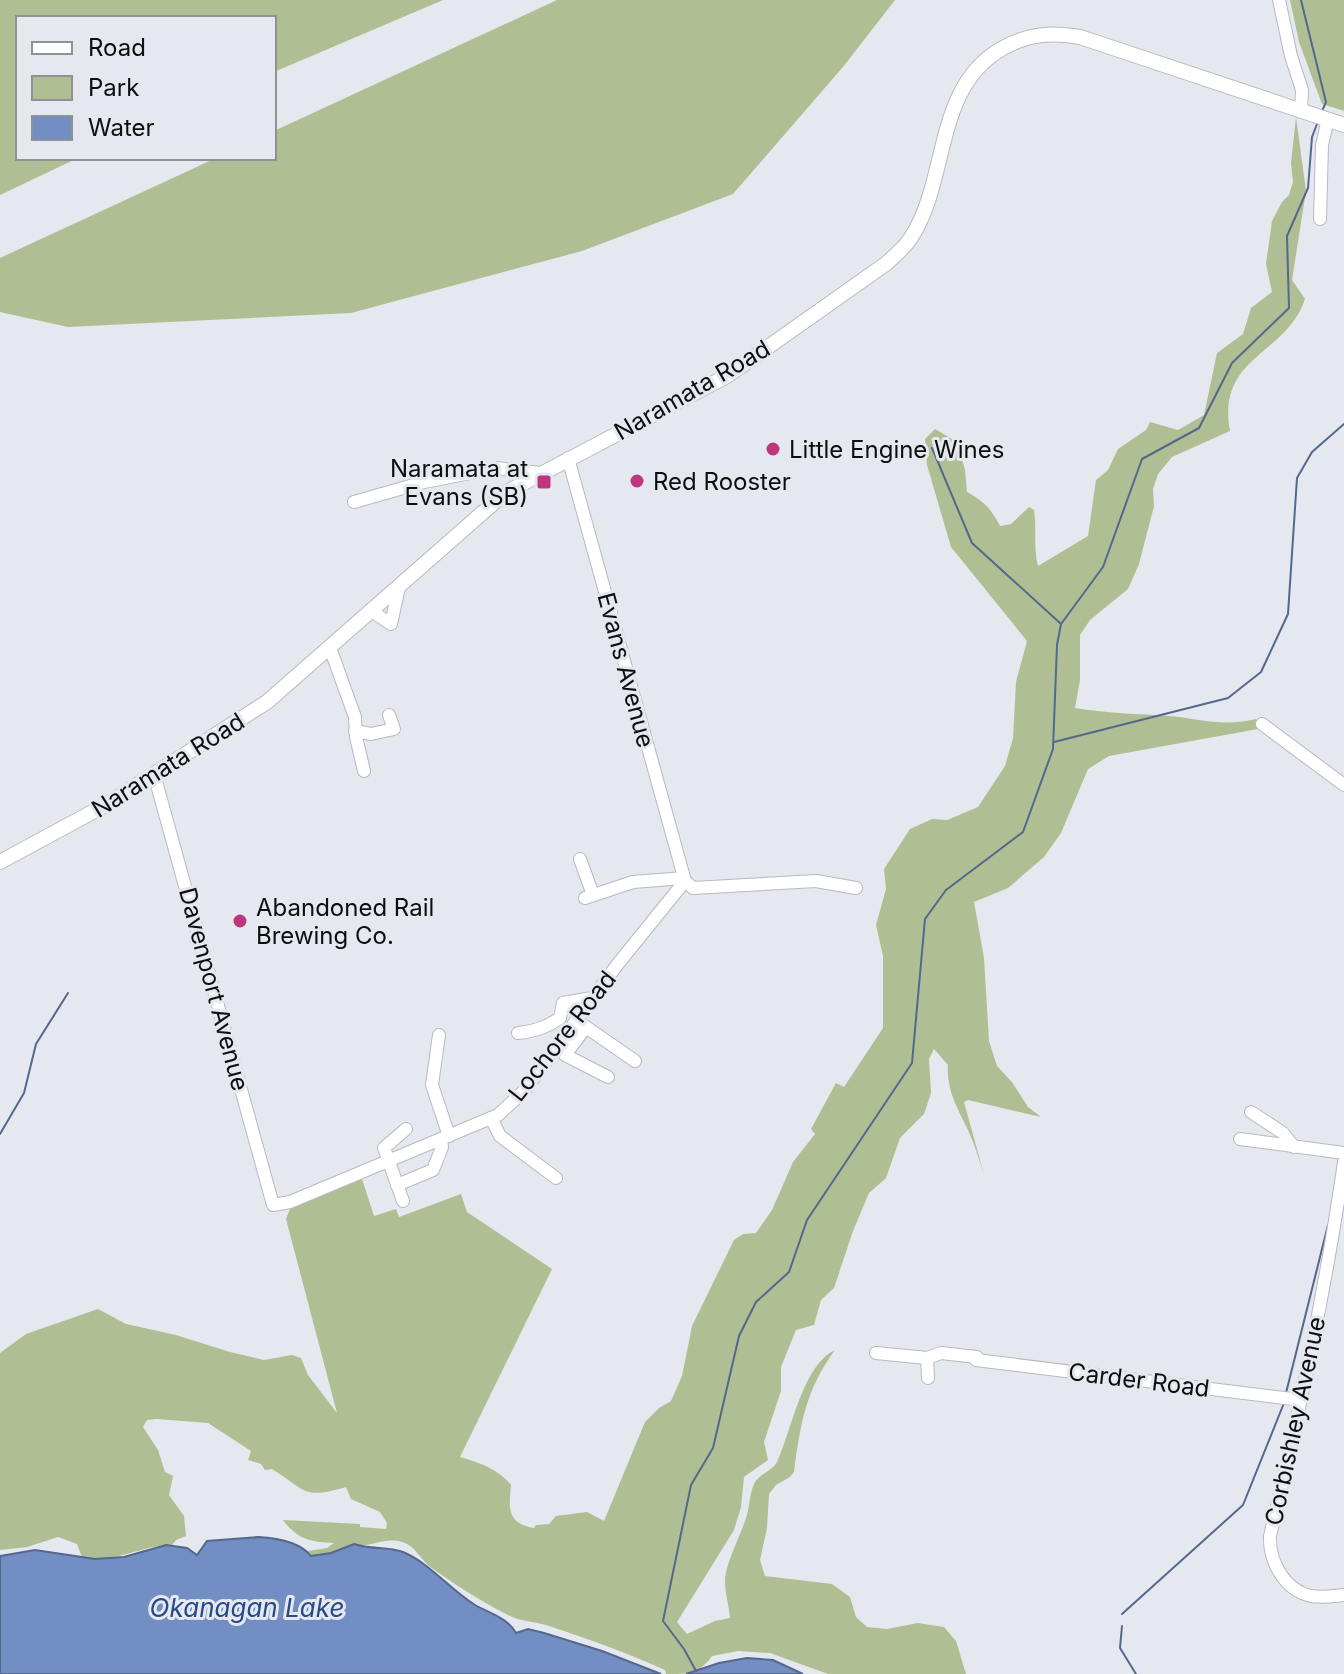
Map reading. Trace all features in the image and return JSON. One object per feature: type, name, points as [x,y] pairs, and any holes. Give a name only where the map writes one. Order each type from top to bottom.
[{"type":"main road","name":"Naramata Road","points":[[0,862],[82,819],[267,702],[505,493],[743,366],[902,250],[923,214],[961,92],[980,65],[1014,42],[1052,33],[1080,37],[1344,125]]},
{"type":"street","points":[[1279,0],[1302,90],[1301,110]]},
{"type":"street","points":[[1320,219],[1323,198],[1322,145],[1328,119]]},
{"type":"street","name":"Evans Avenue","points":[[568,458],[684,879]]},
{"type":"street","points":[[354,502],[424,482],[496,468],[540,473]]},
{"type":"street","points":[[371,611],[391,624],[399,587]]},
{"type":"street","points":[[330,648],[355,717],[364,771]]},
{"type":"street","points":[[355,731],[371,734],[394,729],[389,715]]},
{"type":"street","points":[[1262,724],[1344,785]]},
{"type":"street","name":"Davenport Avenue","points":[[154,774],[273,1205]]},
{"type":"street","points":[[580,859],[589,896],[633,882],[684,879],[693,888],[816,881],[856,888]]},
{"type":"street","name":"Lochore Road","points":[[273,1205],[290,1202],[498,1115],[524,1091],[581,1024],[592,998],[684,879]]},
{"type":"street","points":[[518,1033],[538,1031],[549,1026],[560,1018],[563,1003],[592,998]]},
{"type":"street","points":[[608,1077],[565,1055],[581,1024],[635,1061]]},
{"type":"street","points":[[397,1185],[433,1170],[445,1137],[432,1085],[439,1035]]},
{"type":"street","points":[[1251,1112],[1283,1133],[1294,1147]]},
{"type":"street","points":[[491,1118],[500,1136],[556,1178]]},
{"type":"street","points":[[403,1201],[384,1148],[406,1129]]},
{"type":"street","points":[[1240,1139],[1344,1153]]},
{"type":"street","name":"Corbishley Avenue","points":[[1344,1162],[1333,1239],[1270,1536],[1272,1558],[1286,1581],[1313,1596],[1344,1595]]},
{"type":"street","name":"Carder Road","points":[[876,1353],[927,1358],[941,1353],[1301,1400]]},
{"type":"street","points":[[927,1358],[928,1378]]},
{"type":"green space","points":[[0,0],[443,0],[276,71],[276,16],[16,16],[16,160],[74,160],[0,195]]},
{"type":"green space","points":[[557,0],[895,0],[843,67],[733,194],[582,251],[351,313],[68,327],[0,312],[0,258],[212,160],[276,160],[276,130]]},
{"type":"green space","points":[[1290,0],[1344,0],[1344,111],[1322,104],[1299,42]]},
{"type":"green space","points":[[1296,117],[1306,191],[1292,280],[1305,299],[1284,333],[1243,371],[1233,387],[1228,406],[1230,431],[1172,457],[1158,474],[1153,489],[1154,506],[1139,564],[1128,589],[1090,620],[1080,635],[1080,680],[1075,708],[1222,722],[1256,719],[1258,729],[1109,756],[1088,769],[1061,833],[1044,857],[1008,888],[974,902],[984,958],[989,1041],[997,1066],[1028,1107],[1041,1117],[968,1100],[964,1102],[985,1178],[951,1091],[948,1065],[934,1049],[929,1059],[931,1093],[924,1114],[900,1138],[886,1178],[869,1193],[834,1288],[821,1300],[814,1325],[796,1330],[781,1367],[781,1391],[764,1442],[768,1460],[744,1477],[741,1507],[734,1530],[677,1622],[687,1634],[715,1621],[730,1618],[725,1576],[746,1518],[753,1486],[777,1462],[806,1384],[824,1358],[835,1350],[811,1393],[794,1472],[769,1494],[767,1528],[760,1560],[765,1576],[832,1584],[850,1597],[856,1617],[867,1627],[887,1629],[918,1623],[944,1627],[956,1641],[966,1674],[828,1674],[770,1653],[738,1651],[712,1656],[692,1672],[666,1674],[665,1670],[608,1646],[508,1615],[429,1566],[402,1542],[389,1540],[354,1544],[331,1553],[310,1556],[308,1551],[327,1548],[334,1543],[306,1539],[283,1520],[360,1524],[360,1527],[386,1529],[387,1523],[380,1512],[351,1499],[346,1487],[312,1493],[272,1469],[265,1470],[261,1464],[248,1460],[251,1451],[208,1423],[157,1419],[147,1420],[143,1427],[158,1450],[165,1472],[173,1476],[169,1495],[184,1516],[186,1536],[172,1545],[96,1558],[82,1557],[77,1544],[58,1537],[27,1547],[0,1550],[0,1353],[26,1334],[98,1309],[126,1324],[230,1352],[264,1360],[292,1355],[301,1358],[308,1375],[337,1413],[286,1219],[290,1209],[362,1179],[374,1216],[396,1209],[399,1217],[461,1194],[467,1212],[552,1269],[460,1457],[488,1467],[511,1485],[511,1513],[525,1526],[534,1528],[549,1524],[556,1516],[587,1512],[604,1521],[645,1422],[671,1401],[682,1376],[692,1326],[734,1240],[743,1234],[756,1233],[772,1210],[793,1162],[815,1134],[811,1129],[836,1083],[844,1087],[883,1028],[883,956],[876,925],[886,889],[884,869],[910,829],[932,819],[947,820],[978,807],[1005,766],[1013,738],[1016,682],[1027,641],[951,547],[927,465],[925,439],[935,429],[957,442],[967,492],[987,506],[1000,526],[1011,524],[1029,507],[1034,510],[1038,566],[1088,536],[1096,480],[1108,470],[1118,449],[1146,430],[1150,422],[1178,430],[1204,415],[1217,353],[1243,334],[1251,308],[1272,292],[1266,264],[1272,221],[1289,195],[1293,182],[1291,163]]},
{"type":"water","name":"Okanagan Lake","points":[[258,1537],[294,1544],[311,1556],[331,1553],[354,1544],[403,1552],[421,1562],[475,1605],[503,1620],[516,1633],[528,1629],[544,1633],[661,1674],[0,1674],[0,1556],[35,1550],[95,1559],[124,1557],[166,1545],[187,1548],[197,1555],[207,1541]]},
{"type":"water","points":[[747,1658],[773,1660],[803,1674],[686,1674],[719,1663]]},
{"type":"waterway","points":[[1301,0],[1326,102],[1322,111]]},
{"type":"waterway","points":[[696,1671],[663,1621],[691,1485],[713,1448],[739,1336],[756,1302],[789,1272],[807,1220],[912,1063],[925,919],[946,890],[1023,832],[1053,749],[1057,645],[1061,624],[1103,567],[1142,459],[1199,428],[1232,363],[1289,308],[1287,236],[1308,188],[1312,137],[1317,124]]},
{"type":"waterway","points":[[1054,742],[1228,698],[1261,672],[1288,614],[1297,478],[1312,452],[1344,424]]},
{"type":"waterway","points":[[932,448],[972,543],[1060,623]]},
{"type":"waterway","points":[[0,1134],[24,1093],[36,1044],[68,993]]},
{"type":"waterway","points":[[1286,1393],[1328,1225]]},
{"type":"waterway","points":[[1122,1614],[1243,1505],[1284,1403]]},
{"type":"waterway","points":[[1122,1626],[1120,1648],[1136,1674]]},
{"type":"place","name":"Little Engine Wines","points":[[773,449]]},
{"type":"place","name":"Red Rooster","points":[[637,481]]},
{"type":"place","name":"Naramata at Evans (SB)","points":[[544,482]]},
{"type":"place","name":"Abandoned Rail Brewing Co.","points":[[240,921]]}]
